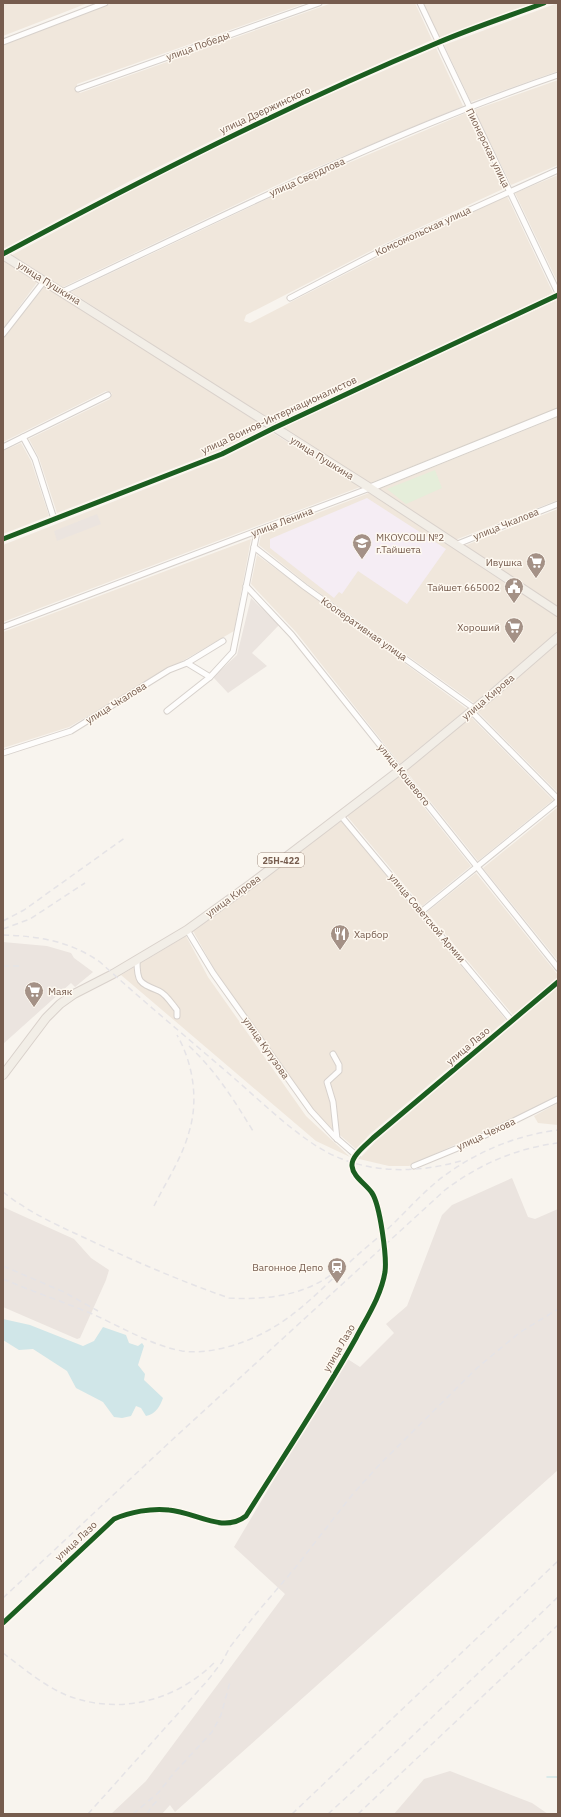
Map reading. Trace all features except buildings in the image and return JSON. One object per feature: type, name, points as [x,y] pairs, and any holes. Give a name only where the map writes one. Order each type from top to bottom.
[{"type":"main road","name":"улица Пушкина","points":[[3,254],[370,488],[558,612]]},
{"type":"main road","name":"улица Ленина","points":[[370,488],[558,412]]},
{"type":"main road","name":"улица Кирова","points":[[3,1075],[46,1018],[60,1004],[74,994],[137,960],[187,930],[341,816],[473,710],[558,637]]},
{"type":"street","points":[[3,42],[105,3]]},
{"type":"street","name":"улица Победы","points":[[78,89],[319,3]]},
{"type":"street","name":"Пионерская улица","points":[[420,3],[468,108],[558,294]]},
{"type":"street","name":"улица Дзержинского","points":[[3,254],[132,185],[278,113],[438,42],[544,3]]},
{"type":"street","name":"улица Свердлова","points":[[62,292],[298,180],[497,96],[558,74]]},
{"type":"street","name":"Комсомольская улица","points":[[290,298],[388,247],[558,170]]},
{"type":"street","points":[[3,334],[45,280]]},
{"type":"street","name":"улица Воинов-Интернационалистов","points":[[3,539],[222,454],[558,294]]},
{"type":"street","points":[[3,447],[108,395]]},
{"type":"street","points":[[23,437],[35,459],[54,518]]},
{"type":"street","name":"улица Ленина","points":[[3,627],[370,488]]},
{"type":"street","name":"улица Чкалова","points":[[455,545],[558,504]]},
{"type":"street","points":[[167,711],[210,677],[233,652],[257,532]]},
{"type":"street","name":"Кооперативная улица","points":[[254,547],[305,587],[473,710],[558,800]]},
{"type":"street","name":"улица Кошевого","points":[[246,586],[292,635],[558,968]]},
{"type":"street","name":"улица Чкалова","points":[[3,753],[71,731],[169,670],[186,663],[223,640]]},
{"type":"street","points":[[186,663],[210,677]]},
{"type":"street","points":[[421,912],[558,800]]},
{"type":"street","name":"улица Советской Армии","points":[[341,816],[512,1021]]},
{"type":"street","name":"улица Кутузова","points":[[187,930],[213,973],[311,1111],[337,1139],[356,1156]]},
{"type":"street","points":[[137,960],[137,974],[141,982],[153,990],[159,991],[169,999],[177,1010],[176,1016]]},
{"type":"street","name":"улица Лазо","points":[[3,1623],[114,1519],[134,1513],[161,1510],[178,1511],[225,1524],[240,1521],[246,1516],[344,1359],[374,1305],[383,1281],[386,1270],[380,1216],[372,1193],[354,1173],[352,1163],[356,1156],[373,1138],[558,982]]},
{"type":"street","points":[[333,1054],[339,1065],[339,1071],[327,1082],[333,1102],[337,1139]]},
{"type":"street","name":"улица Чехова","points":[[414,1166],[465,1145],[558,1099]]},
{"type":"shaded area","points":[[3,3],[88,3],[3,36]]},
{"type":"shaded area","points":[[113,3],[306,3],[77,84],[77,90],[80,93],[332,3],[415,3],[432,40],[284,105],[130,181],[3,249],[3,45]]},
{"type":"shaded area","points":[[423,3],[533,3],[439,38]]},
{"type":"shaded area","points":[[558,3],[558,71],[471,102],[444,45]]},
{"type":"shaded area","points":[[436,48],[463,106],[296,176],[63,287],[12,255],[134,189],[287,113]]},
{"type":"shaded area","points":[[558,80],[558,165],[511,185],[474,110]]},
{"type":"shaded area","points":[[466,113],[503,189],[386,243],[246,315],[244,321],[250,323],[390,251],[507,196],[553,293],[274,423],[71,292],[299,184]]},
{"type":"shaded area","points":[[558,175],[558,283],[515,193]]},
{"type":"shaded area","points":[[3,259],[38,281],[3,329]]},
{"type":"shaded area","points":[[45,286],[265,427],[220,450],[57,513],[39,458],[29,439],[110,399],[112,393],[106,391],[3,442],[3,338]]},
{"type":"shaded area","points":[[557,300],[558,408],[370,483],[283,428]]},
{"type":"shaded area","points":[[558,417],[558,500],[455,540],[379,489]]},
{"type":"shaded area","points":[[273,433],[360,487],[3,622],[3,545],[224,458]]},
{"type":"shaded area","points":[[21,443],[31,461],[49,516],[3,534],[3,451]]},
{"type":"shaded area","points":[[369,493],[558,617],[558,632],[474,703],[307,584],[259,545],[261,535]]},
{"type":"shaded area","name":"МКОУСОШ №2 г.Тайшета","points":[[367,498],[446,549],[407,604],[358,571],[342,594],[339,592],[334,598],[270,548],[270,539]]},
{"type":"shaded area","points":[[558,509],[558,608],[464,546]]},
{"type":"shaded area","points":[[97,514],[101,524],[57,541],[54,531]]},
{"type":"shaded area","points":[[251,539],[234,631],[69,727],[3,748],[3,632]]},
{"type":"shaded area","points":[[257,555],[467,709],[400,764],[296,632],[251,584]]},
{"type":"shaded area","points":[[251,598],[279,625],[252,653],[267,666],[228,693],[213,677],[237,655]]},
{"type":"shaded area","points":[[558,643],[558,793],[478,712]]},
{"type":"shaded area","points":[[471,717],[553,800],[478,861],[406,771]]},
{"type":"shaded area","points":[[399,776],[471,866],[422,906],[347,816]]},
{"type":"shaded area","points":[[558,807],[558,961],[483,868]]},
{"type":"shaded area","points":[[341,821],[506,1020],[370,1134],[356,1149],[312,1111],[216,972],[193,931]]},
{"type":"shaded area","points":[[476,873],[558,975],[558,977],[513,1015],[427,912]]},
{"type":"shaded area","points":[[186,936],[208,977],[306,1116],[350,1157],[316,1141],[121,975]]},
{"type":"shaded area","points":[[3,942],[47,946],[71,953],[74,958],[93,972],[75,987],[71,983],[3,1044]]},
{"type":"shaded area","points":[[558,987],[558,1097],[409,1166],[389,1166],[359,1159],[376,1141]]},
{"type":"shaded area","points":[[558,1103],[558,1125],[538,1123],[534,1116]]},
{"type":"shaded area","points":[[512,1178],[528,1217],[535,1219],[558,1209],[558,1470],[175,1812],[170,1805],[162,1814],[111,1814],[146,1781],[285,1594],[234,1547],[346,1358],[360,1367],[394,1333],[386,1324],[407,1306],[442,1215],[452,1205]]},
{"type":"shaded area","points":[[3,1207],[74,1239],[91,1258],[109,1270],[80,1338],[77,1339],[3,1307]]},
{"type":"shaded area","points":[[3,1319],[30,1325],[83,1346],[94,1341],[103,1327],[126,1335],[129,1343],[138,1346],[142,1343],[144,1346],[138,1365],[145,1374],[144,1380],[163,1398],[160,1404],[155,1412],[146,1416],[141,1408],[136,1406],[131,1416],[122,1418],[114,1417],[103,1402],[76,1388],[67,1371],[33,1349],[19,1350],[3,1340]]},
{"type":"shaded area","points":[[450,1771],[532,1803],[548,1814],[394,1814],[424,1779]]},
{"type":"green space","points":[[435,470],[442,488],[406,504],[387,489]]},
{"type":"waterway","points":[[547,1777],[558,1777]]},
{"type":"railway","points":[[3,921],[24,910],[126,837]]},
{"type":"railway","points":[[3,929],[30,919],[85,883]]},
{"type":"railway","points":[[3,935],[41,938],[65,944],[100,962],[286,1124],[314,1145],[328,1153],[357,1164],[403,1170],[434,1167],[464,1160]]},
{"type":"railway","points":[[3,966],[23,966]]},
{"type":"railway","points":[[154,1206],[186,1142],[194,1107],[193,1082],[187,1057],[177,1035]]},
{"type":"railway","points":[[189,1046],[208,1065],[232,1097],[253,1131]]},
{"type":"railway","points":[[3,1279],[90,1313],[147,1340],[170,1348],[188,1352],[199,1352],[227,1347],[247,1341],[265,1332],[296,1312],[357,1255],[391,1226],[415,1201],[443,1176],[463,1163],[502,1144],[529,1135],[558,1130]]},
{"type":"railway","points":[[3,1598],[172,1440],[445,1190],[484,1165],[512,1153],[542,1145],[558,1143]]},
{"type":"railway","points":[[3,1192],[33,1212],[74,1233],[156,1270],[229,1298],[270,1297],[296,1292],[309,1287],[332,1274]]},
{"type":"railway","points":[[3,1266],[64,1292],[98,1311]]},
{"type":"railway","points":[[88,1814],[208,1680],[222,1662],[230,1647],[255,1615],[295,1568],[352,1495],[381,1463],[477,1368],[519,1333],[558,1309]]},
{"type":"railway","points":[[292,1814],[558,1561]]},
{"type":"railway","points":[[328,1814],[382,1765],[558,1597]]},
{"type":"railway","points":[[358,1814],[558,1625]]},
{"type":"railway","points":[[3,1653],[33,1676],[66,1695],[86,1701],[106,1704],[126,1704],[146,1701],[165,1695],[183,1687],[215,1662]]},
{"type":"railway","points":[[133,1814],[158,1793],[174,1773],[212,1732],[221,1715],[230,1682]]},
{"type":"railway","points":[[147,1814],[160,1798]]},
{"type":"cycle path","points":[[3,254],[163,170],[326,91],[477,27],[544,3]]},
{"type":"cycle path","points":[[3,539],[222,454],[274,428],[558,295]]},
{"type":"cycle path","points":[[3,1623],[114,1519],[127,1514],[148,1510],[169,1510],[218,1523],[237,1521],[246,1516],[343,1361],[373,1306],[383,1281],[385,1272],[385,1255],[378,1208],[372,1193],[357,1177],[353,1170],[352,1162],[354,1158],[373,1138],[558,982]]},
{"type":"place","name":"МКОУСОШ №2 г.Тайшета","points":[[362,560]]},
{"type":"place","name":"Ивушка","points":[[536,579]]},
{"type":"place","name":"Тайшет 665002","points":[[514,604]]},
{"type":"place","name":"Хороший","points":[[514,644]]},
{"type":"place","name":"Харбор","points":[[340,951]]},
{"type":"place","name":"Маяк","points":[[34,1008]]},
{"type":"place","name":"Вагонное Депо","points":[[337,1284]]}]
